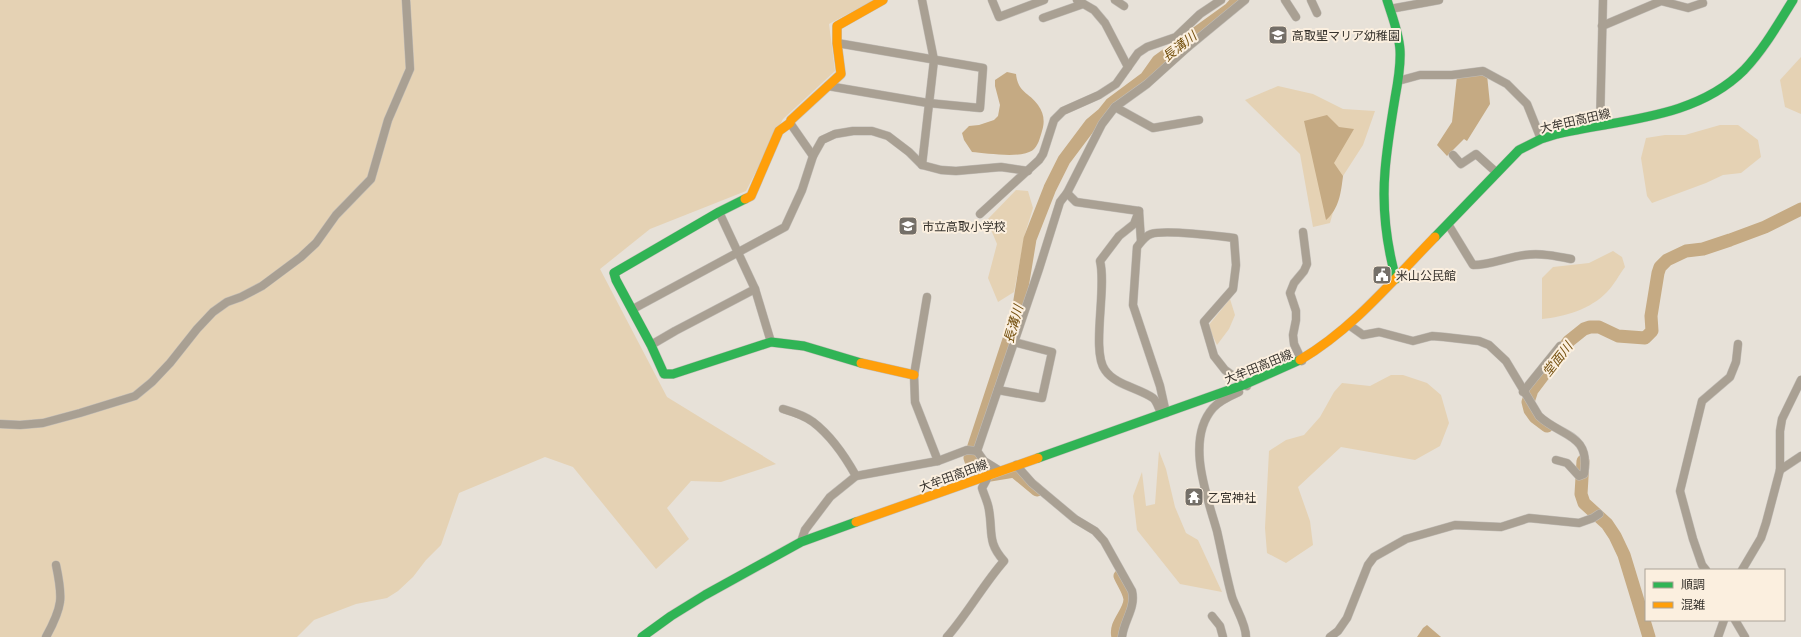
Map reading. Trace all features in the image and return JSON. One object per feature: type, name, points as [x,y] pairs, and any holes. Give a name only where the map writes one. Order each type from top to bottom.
[{"type":"main road","points":[[883,0],[837,26],[837,43],[841,74],[791,120],[790,123],[779,131],[751,196],[719,212],[614,273],[619,286],[633,309],[664,374],[674,374],[771,342],[804,346],[866,364],[914,375]]},
{"type":"main road","name":"大牟田高田線","points":[[642,637],[670,616],[705,595],[801,542],[990,474],[1164,414],[1246,384],[1302,361],[1333,340],[1349,325],[1396,279],[1497,172],[1520,150],[1541,139],[1557,134],[1680,110],[1711,96],[1736,78],[1751,63],[1793,0]]},
{"type":"main road","points":[[1389,4],[1400,49],[1398,81],[1384,169],[1382,196],[1387,244],[1396,279]]},
{"type":"street","points":[[0,424],[20,425],[43,422],[80,413],[135,396],[152,382],[170,363],[197,329],[213,312],[227,302],[241,297],[262,286],[301,257],[316,243],[336,215],[371,179],[388,120],[410,68],[406,0]]},
{"type":"street","points":[[922,0],[934,60],[928,102],[922,166]]},
{"type":"street","points":[[992,0],[999,17],[1044,0]]},
{"type":"street","points":[[1115,0],[1124,6]]},
{"type":"street","points":[[980,214],[1028,171],[1043,154],[1054,120],[1063,111],[1099,95],[1116,84],[1138,53],[1147,47],[1176,37],[1200,14],[1221,0]]},
{"type":"street","points":[[977,451],[1039,269],[1060,202],[1067,193],[1102,124],[1115,107],[1147,84],[1188,47],[1245,0]]},
{"type":"street","points":[[1285,0],[1296,17]]},
{"type":"street","points":[[1311,0],[1317,13]]},
{"type":"street","points":[[1389,4],[1439,0]]},
{"type":"street","points":[[1600,125],[1603,0]]},
{"type":"street","points":[[1602,26],[1661,1],[1688,8],[1703,3]]},
{"type":"street","points":[[1043,18],[1080,2],[1094,10],[1106,23],[1128,67]]},
{"type":"street","points":[[1188,27],[1188,47]]},
{"type":"street","points":[[828,86],[928,102],[980,108],[983,68],[837,43]]},
{"type":"street","points":[[1398,81],[1420,75],[1452,74],[1483,70],[1507,84],[1527,104],[1541,139]]},
{"type":"street","points":[[1115,107],[1153,128],[1199,120]]},
{"type":"street","points":[[790,123],[813,156]]},
{"type":"street","points":[[633,309],[785,227],[802,190],[813,156],[822,140],[835,134],[853,131],[872,131],[888,136],[909,152],[922,166],[941,170],[956,171],[1001,166],[1028,171]]},
{"type":"street","points":[[1453,154],[1461,164],[1476,154],[1497,172]]},
{"type":"street","points":[[1067,193],[1076,202],[1140,211]]},
{"type":"street","points":[[1140,211],[1141,241]]},
{"type":"street","points":[[1140,211],[1134,224],[1119,236],[1100,261],[1102,269],[1101,314],[1099,324],[1101,363],[1106,372],[1154,399],[1164,414]]},
{"type":"street","points":[[719,212],[755,289],[771,342]]},
{"type":"street","points":[[1448,224],[1473,265],[1486,265],[1524,255],[1542,254],[1571,259]]},
{"type":"street","points":[[1302,361],[1294,344],[1293,335],[1296,310],[1290,293],[1294,283],[1304,271],[1307,264],[1303,232]]},
{"type":"street","points":[[1164,414],[1160,386],[1133,305],[1137,246],[1151,234],[1173,233],[1234,238],[1236,265],[1233,289],[1204,322],[1214,356],[1225,370],[1246,384],[1247,388],[1230,396],[1213,408],[1204,422],[1198,449],[1203,481],[1226,564],[1232,596],[1248,636]]},
{"type":"street","points":[[651,345],[675,330],[755,289]]},
{"type":"street","points":[[927,297],[914,375],[915,402],[938,461]]},
{"type":"street","points":[[1349,325],[1362,335],[1379,332],[1413,341],[1432,336],[1478,341],[1489,345],[1506,361],[1523,392],[1539,416],[1545,422],[1577,440],[1581,445],[1585,455],[1584,474],[1579,476],[1568,463],[1556,460]]},
{"type":"street","points":[[998,390],[1042,398],[1052,352],[1014,342]]},
{"type":"street","points":[[1705,569],[1702,565],[1693,539],[1680,491],[1702,401],[1730,377],[1736,362],[1738,344]]},
{"type":"street","points":[[1523,392],[1560,346]]},
{"type":"street","points":[[1743,569],[1761,538],[1780,470],[1780,431],[1782,419],[1801,380]]},
{"type":"street","points":[[784,409],[799,414],[813,422],[845,456],[856,476]]},
{"type":"street","points":[[801,542],[805,530],[830,497],[856,476],[938,461],[967,450],[977,451],[984,461],[1000,471]]},
{"type":"street","points":[[1780,470],[1801,456]]},
{"type":"street","points":[[1016,465],[1032,483],[1075,519],[1095,531],[1104,541],[1132,591],[1134,600],[1126,618],[1122,637]]},
{"type":"street","points":[[947,637],[961,621],[990,577],[1004,561],[995,551],[992,544],[989,508],[982,488],[990,474]]},
{"type":"street","points":[[1330,637],[1338,631],[1347,618],[1368,565],[1374,557],[1406,539],[1455,524],[1501,527],[1529,518],[1579,522],[1593,518],[1599,514]]},
{"type":"street","points":[[46,637],[60,605],[61,590],[56,564]]},
{"type":"street","points":[[1212,616],[1220,626],[1223,637]]},
{"type":"street","points":[[1718,637],[1724,621]]},
{"type":"street","points":[[1736,621],[1745,637]]},
{"type":"shaded area","points":[[0,0],[874,0],[829,24],[835,71],[783,119],[746,191],[650,229],[600,269],[667,397],[776,464],[721,482],[691,481],[667,508],[689,539],[656,569],[573,467],[545,457],[459,493],[441,545],[426,560],[413,577],[398,591],[387,598],[356,604],[314,620],[297,637],[0,637]]},
{"type":"shaded area","points":[[1801,57],[1801,114],[1785,107],[1780,80]]},
{"type":"shaded area","points":[[1007,72],[1016,74],[1021,89],[1035,101],[1042,111],[1043,124],[1039,142],[1033,150],[1028,153],[1003,155],[972,152],[964,140],[962,133],[969,126],[979,125],[994,120],[998,116],[1000,105],[995,80]]},
{"type":"shaded area","points":[[1487,75],[1490,104],[1467,141],[1464,139],[1447,156],[1437,145],[1452,122],[1457,76]]},
{"type":"shaded area","points":[[1278,86],[1313,94],[1343,109],[1375,111],[1363,145],[1343,176],[1330,223],[1313,227],[1300,154],[1245,100]]},
{"type":"shaded area","points":[[1327,115],[1339,127],[1354,129],[1334,163],[1343,176],[1337,206],[1326,220],[1304,121]]},
{"type":"shaded area","points":[[1720,125],[1738,125],[1758,140],[1761,157],[1741,173],[1723,175],[1706,183],[1652,203],[1647,196],[1641,158],[1646,138],[1665,135],[1685,135]]},
{"type":"shaded area","points":[[1016,190],[1028,191],[1033,208],[1025,234],[1014,292],[998,302],[988,278],[997,244],[987,220]]},
{"type":"shaded area","points":[[1613,251],[1622,257],[1625,267],[1601,298],[1577,311],[1542,319],[1542,278],[1553,267],[1589,263]]},
{"type":"shaded area","points":[[1230,299],[1235,315],[1229,329],[1217,345],[1208,326]]},
{"type":"shaded area","points":[[1391,375],[1403,375],[1427,383],[1441,395],[1449,423],[1440,446],[1415,460],[1341,447],[1298,487],[1310,521],[1313,545],[1286,563],[1267,553],[1265,528],[1269,451],[1286,440],[1304,435],[1320,417],[1334,392],[1342,383],[1370,386]]},
{"type":"shaded area","points":[[1159,451],[1166,469],[1175,507],[1186,533],[1198,540],[1222,592],[1180,584],[1137,530],[1133,496],[1142,472],[1146,506],[1155,504]]},
{"type":"shaded area","points":[[1427,625],[1441,637],[1417,637]]},
{"type":"waterway","name":"長溝川","points":[[1037,490],[1014,471],[984,476],[972,464],[970,458],[1018,312],[1030,239],[1050,188],[1064,160],[1091,124],[1103,114],[1111,104],[1146,78],[1158,61],[1230,9],[1238,0]]},
{"type":"waterway","name":"堂面川","points":[[1547,426],[1535,417],[1530,410],[1528,402],[1532,390],[1569,341],[1584,329],[1590,327],[1599,327],[1618,336],[1645,338],[1652,331],[1651,316],[1658,273],[1660,267],[1667,260],[1686,251],[1703,249],[1765,227],[1801,209]]},
{"type":"waterway","name":"堂面川","points":[[1583,461],[1581,494],[1584,503],[1607,524],[1615,536],[1624,555],[1649,637]]},
{"type":"waterway","name":"長溝川","points":[[1118,637],[1118,627],[1128,609],[1130,599],[1120,576]]},
{"type":"traffic: fast","points":[[1387,0],[1397,31],[1400,56],[1399,74],[1387,152],[1384,185],[1386,225],[1396,279]]},
{"type":"traffic: fast","points":[[1435,237],[1519,150],[1541,139],[1557,134],[1656,115],[1680,108],[1703,99],[1725,86],[1744,70],[1758,54],[1793,0]]},
{"type":"traffic: fast","points":[[745,199],[719,212],[614,273],[616,280],[651,345],[664,374],[673,374],[771,342],[804,346],[861,363]]},
{"type":"traffic: fast","points":[[1038,458],[1246,384],[1300,360]]},
{"type":"traffic: fast","points":[[642,637],[671,616],[705,595],[801,542],[856,522]]},
{"type":"traffic: slow","points":[[745,199],[751,196],[779,131],[790,123],[791,120],[841,74],[837,43],[837,26],[883,0]]},
{"type":"traffic: slow","points":[[1300,360],[1338,334],[1355,319],[1388,287],[1435,237]]},
{"type":"traffic: slow","points":[[861,363],[914,375]]},
{"type":"traffic: slow","points":[[856,522],[1038,458]]},
{"type":"place","name":"高取聖マリア幼稚園","points":[[1278,35]]},
{"type":"place","name":"市立高取小学校","points":[[908,226]]},
{"type":"place","name":"米山公民館","points":[[1382,275]]},
{"type":"place","name":"乙宮神社","points":[[1194,497]]}]
